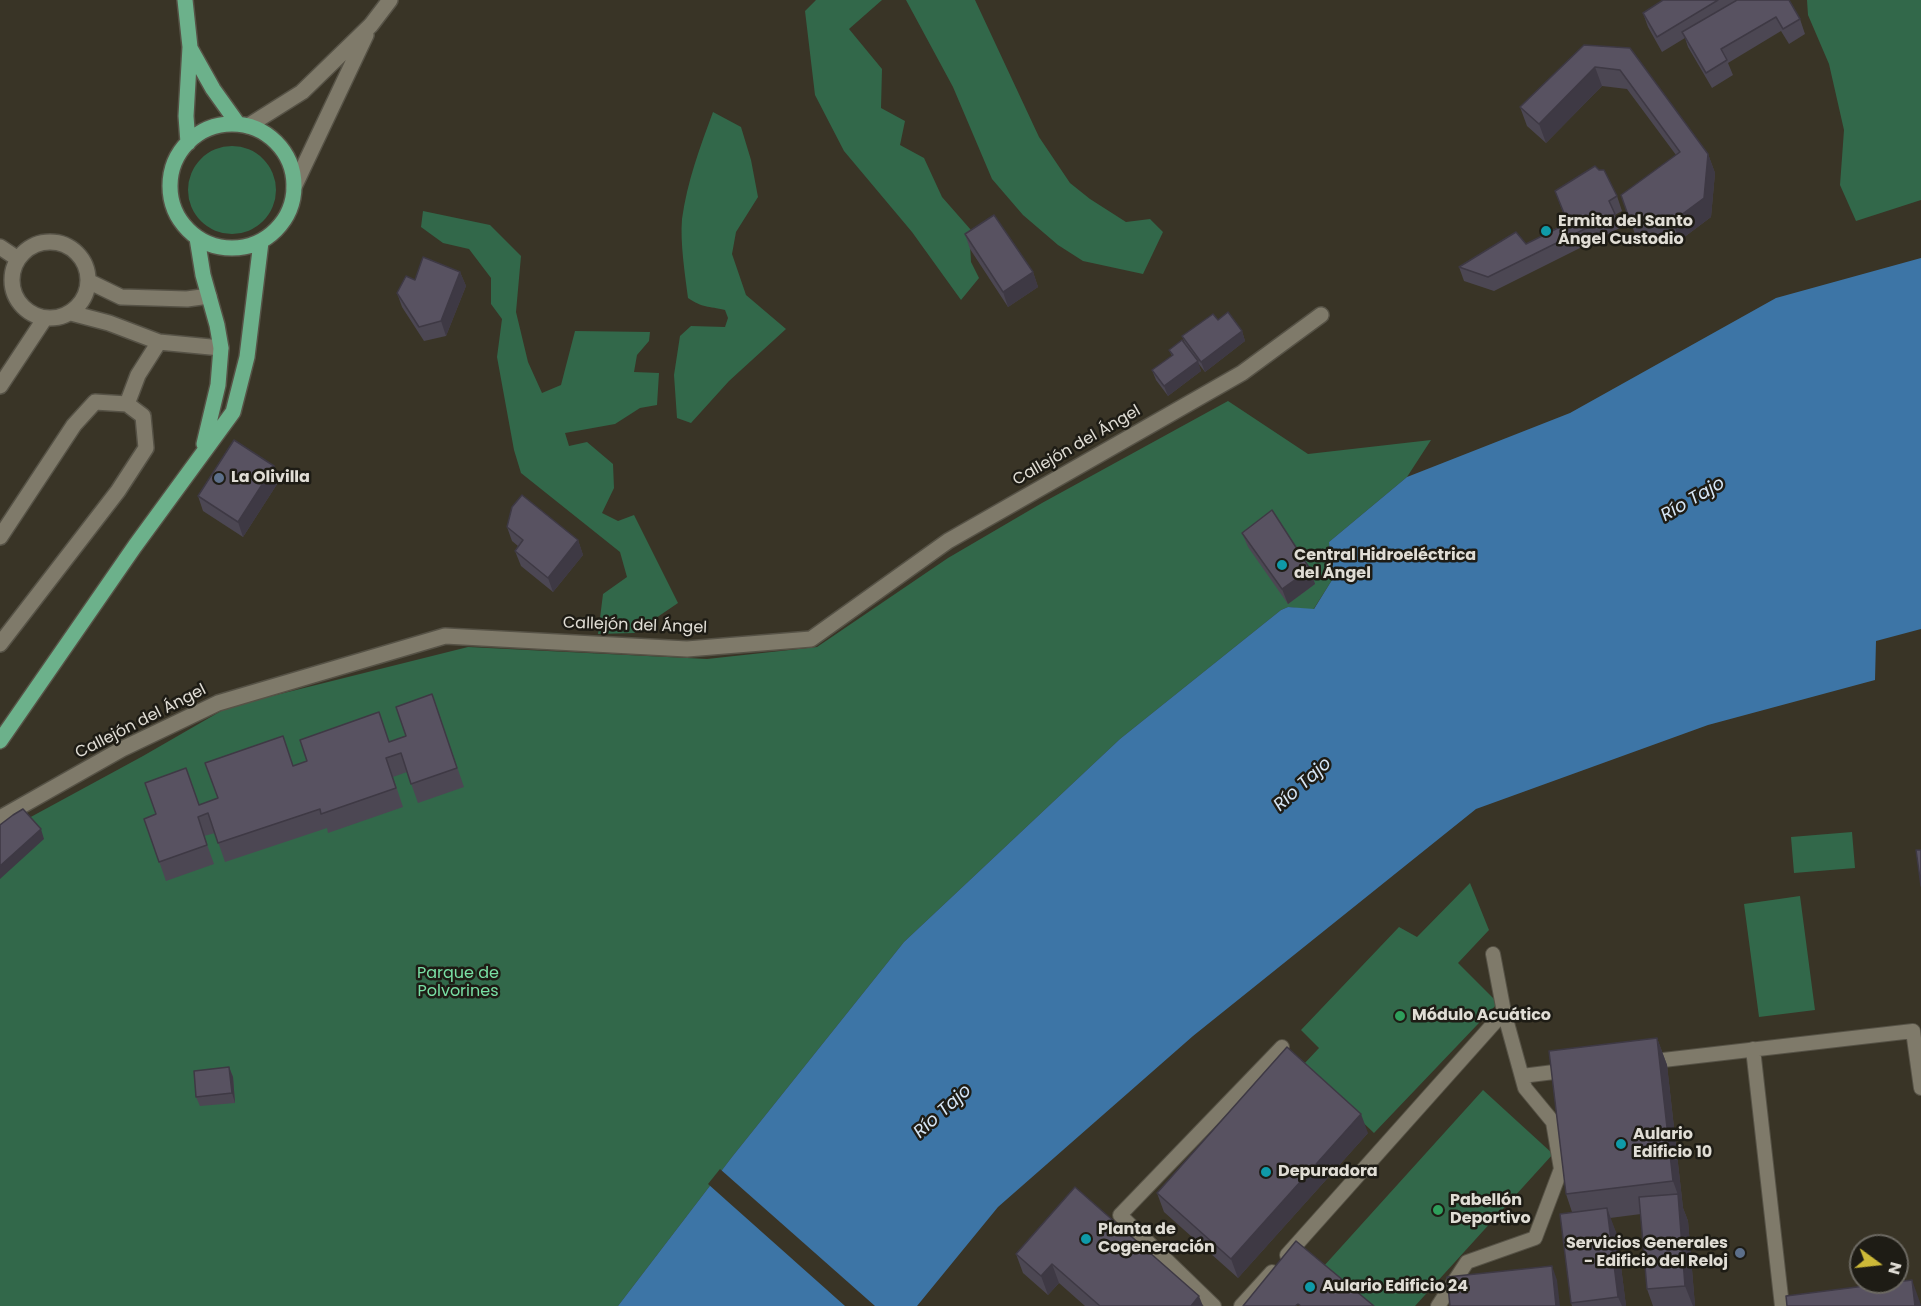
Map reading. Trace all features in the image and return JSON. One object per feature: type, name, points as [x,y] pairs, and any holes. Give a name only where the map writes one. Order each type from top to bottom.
[{"type":"main road","points":[[184,0],[190,47],[186,116],[188,143]]},
{"type":"main road","points":[[190,47],[213,90],[243,125]]},
{"type":"main road","points":[[220,125],[243,125],[263,132],[276,142],[286,155],[292,171],[294,187],[292,204],[285,219],[275,232],[261,242],[245,248],[229,249],[212,246],[197,238],[184,226],[175,210],[170,193],[171,174],[177,157],[188,143],[202,132],[220,125]]},
{"type":"main road","points":[[197,238],[221,348],[218,385],[202,452]]},
{"type":"main road","points":[[0,741],[202,452],[233,412],[248,357],[261,242]]},
{"type":"street","points":[[243,125],[302,92],[371,25],[390,0]]},
{"type":"street","points":[[294,187],[371,25]]},
{"type":"street","points":[[49,242],[72,249],[81,258],[86,268],[88,281],[86,293],[80,304],[71,312],[58,318],[45,318],[28,311],[15,297],[12,284],[13,271],[18,259],[26,250],[37,244],[49,242]]},
{"type":"street","points":[[0,247],[18,259]]},
{"type":"street","points":[[88,281],[121,297],[187,299],[209,296]]},
{"type":"street","points":[[71,312],[109,323],[159,342],[221,348]]},
{"type":"street","name":"Callejón del Ángel","points":[[0,818],[122,749],[218,703],[445,636],[687,649],[811,639],[948,541],[1242,373],[1321,315]]},
{"type":"street","points":[[0,386],[45,318]]},
{"type":"street","points":[[127,404],[138,375],[159,342]]},
{"type":"street","points":[[0,537],[74,426],[95,402],[127,404],[143,416],[146,448],[118,491],[0,644]]},
{"type":"street","points":[[1438,1306],[1467,1262],[1535,1238],[1561,1169],[1552,1122],[1525,1088],[1504,1012],[1493,954]]},
{"type":"street","points":[[1241,1306],[1504,1012]]},
{"type":"street","points":[[1633,1063],[1913,1031],[1921,1088]]},
{"type":"street","points":[[1214,1306],[1120,1215],[1282,1047]]},
{"type":"street","points":[[1753,1049],[1782,1306]]},
{"type":"street","points":[[1522,1076],[1588,1068]]},
{"type":"green space","points":[[816,0],[882,0],[849,29],[882,69],[881,108],[905,121],[900,145],[924,158],[942,197],[978,238],[970,244],[971,262],[979,278],[961,300],[912,232],[844,151],[815,95],[805,11]]},
{"type":"green space","points":[[906,0],[975,0],[1039,137],[1070,183],[1126,222],[1150,219],[1163,232],[1143,274],[1083,261],[1058,245],[1023,215],[992,179],[953,87]]},
{"type":"green space","points":[[1807,0],[1921,0],[1921,200],[1856,221],[1840,185],[1844,130],[1829,64],[1808,15]]},
{"type":"green space","points":[[713,112],[741,127],[751,160],[758,197],[736,232],[732,254],[746,295],[786,329],[729,381],[691,423],[677,418],[674,375],[680,336],[691,326],[725,327],[728,318],[725,310],[702,305],[688,298],[682,248],[682,219],[687,192]]},
{"type":"green space","points":[[232,146],[249,149],[263,159],[273,173],[276,190],[273,207],[263,221],[249,231],[232,234],[215,231],[201,221],[191,207],[188,190],[191,173],[201,159],[215,149]]},
{"type":"green space","points":[[423,211],[490,225],[521,256],[516,312],[528,362],[542,393],[561,385],[575,331],[650,332],[649,341],[637,355],[634,372],[659,373],[657,405],[640,408],[615,424],[565,433],[569,446],[587,442],[613,464],[614,488],[602,513],[618,521],[634,515],[678,603],[634,633],[598,634],[603,594],[627,577],[620,552],[521,473],[514,450],[497,357],[502,319],[491,304],[491,278],[469,249],[443,243],[421,227]]},
{"type":"green space","name":"Parque de Polvorines","points":[[1228,401],[1308,454],[1431,440],[1407,477],[1329,542],[1332,580],[1313,610],[1288,607],[1281,610],[1120,739],[904,942],[732,1157],[618,1306],[0,1306],[0,838],[16,825],[228,707],[468,647],[707,659],[817,647],[948,558],[1042,503]]},
{"type":"green space","points":[[1852,832],[1855,868],[1794,873],[1791,837]]},
{"type":"green space","name":"Módulo Acuático","points":[[1470,883],[1489,930],[1458,963],[1498,1003],[1374,1133],[1303,1065],[1319,1048],[1301,1030],[1399,927],[1417,937]]},
{"type":"green space","points":[[1800,896],[1815,1010],[1759,1017],[1744,904]]},
{"type":"green space","name":"Pabellón Deportivo","points":[[1483,1090],[1553,1154],[1415,1306],[1366,1306],[1323,1267]]},
{"type":"water","name":"Río Tajo","points":[[1921,258],[1921,629],[1876,641],[1875,680],[1708,725],[1476,809],[1193,1036],[998,1207],[917,1306],[618,1306],[732,1157],[904,942],[1120,739],[1281,610],[1288,607],[1314,609],[1332,580],[1329,542],[1407,477],[1570,413],[1776,298]]},
{"type":"pier","points":[[720,1169],[875,1306],[845,1306],[708,1184]]},
{"type":"building","points":[[1663,0],[1718,0],[1657,37],[1643,13]]},
{"type":"building","points":[[1737,0],[1789,0],[1800,19],[1783,29],[1776,17],[1721,49],[1727,60],[1706,73],[1682,32]]},
{"type":"building","points":[[1584,45],[1630,48],[1708,154],[1704,198],[1673,221],[1628,215],[1621,195],[1680,152],[1620,70],[1595,67],[1539,124],[1520,107]]},
{"type":"building","points":[[1595,166],[1599,170],[1604,170],[1617,196],[1609,201],[1615,214],[1488,277],[1459,267],[1516,232],[1526,244],[1568,223],[1555,191]]},
{"type":"building","points":[[994,215],[1033,272],[1003,292],[965,234]]},
{"type":"building","points":[[423,257],[460,272],[441,321],[419,327],[397,293],[406,276],[415,280]]},
{"type":"building","points":[[1228,312],[1242,331],[1201,362],[1182,336],[1213,314],[1218,320]]},
{"type":"building","points":[[1182,340],[1198,361],[1164,386],[1152,370],[1173,355],[1169,350]]},
{"type":"building","points":[[234,440],[274,466],[238,522],[198,496]]},
{"type":"building","points":[[522,495],[578,540],[548,578],[515,551],[523,540],[507,527],[512,507]]},
{"type":"building","name":"Central Hidroeléctrica del Ángel","points":[[1272,510],[1310,569],[1282,589],[1242,533]]},
{"type":"building","points":[[432,694],[457,768],[411,784],[401,753],[386,758],[396,788],[321,814],[320,809],[218,843],[208,813],[198,817],[207,845],[159,862],[144,819],[156,814],[145,783],[186,768],[199,805],[218,798],[205,763],[283,736],[293,766],[307,761],[300,740],[379,712],[389,742],[406,736],[396,707]]},
{"type":"building","points":[[23,809],[41,829],[0,866],[0,825]]},
{"type":"building","points":[[1916,850],[1921,850],[1921,886]]},
{"type":"building","name":"Aulario Edificio 10","points":[[1657,1038],[1673,1181],[1566,1194],[1549,1051]]},
{"type":"building","name":"Depuradora","points":[[1287,1047],[1361,1114],[1231,1259],[1157,1193]]},
{"type":"building","points":[[229,1067],[232,1093],[196,1097],[194,1071]]},
{"type":"building","name":"Planta de Cogeneración","points":[[1075,1187],[1199,1296],[1191,1306],[1100,1306],[1052,1264],[1041,1276],[1016,1254]]},
{"type":"building","points":[[1678,1194],[1685,1286],[1647,1289],[1639,1197]]},
{"type":"building","points":[[1607,1208],[1618,1297],[1571,1303],[1560,1214]]},
{"type":"building","points":[[1296,1241],[1374,1306],[1301,1306],[1298,1304],[1295,1306],[1243,1306]]},
{"type":"building","points":[[1552,1266],[1556,1306],[1450,1306],[1447,1277]]},
{"type":"building","points":[[1909,1280],[1912,1280],[1915,1306],[1787,1306],[1786,1296],[1849,1288],[1849,1294],[1909,1294]]},
{"type":"place","name":"Ermita del Santo Ángel Custodio","points":[[1546,231]]},
{"type":"place","name":"La Olivilla","points":[[219,478]]},
{"type":"place","name":"Central Hidroeléctrica del Ángel","points":[[1282,565]]},
{"type":"place","name":"Módulo Acuático","points":[[1400,1016]]},
{"type":"place","name":"Aulario Edificio 10","points":[[1621,1144]]},
{"type":"place","name":"Depuradora","points":[[1266,1172]]},
{"type":"place","name":"Pabellón Deportivo","points":[[1438,1210]]},
{"type":"place","name":"Planta de Cogeneración","points":[[1086,1239]]},
{"type":"place","name":"Servicios Generales - Edificio del Reloj","points":[[1740,1253]]},
{"type":"place","name":"Aulario Edificio 24","points":[[1310,1287]]}]
